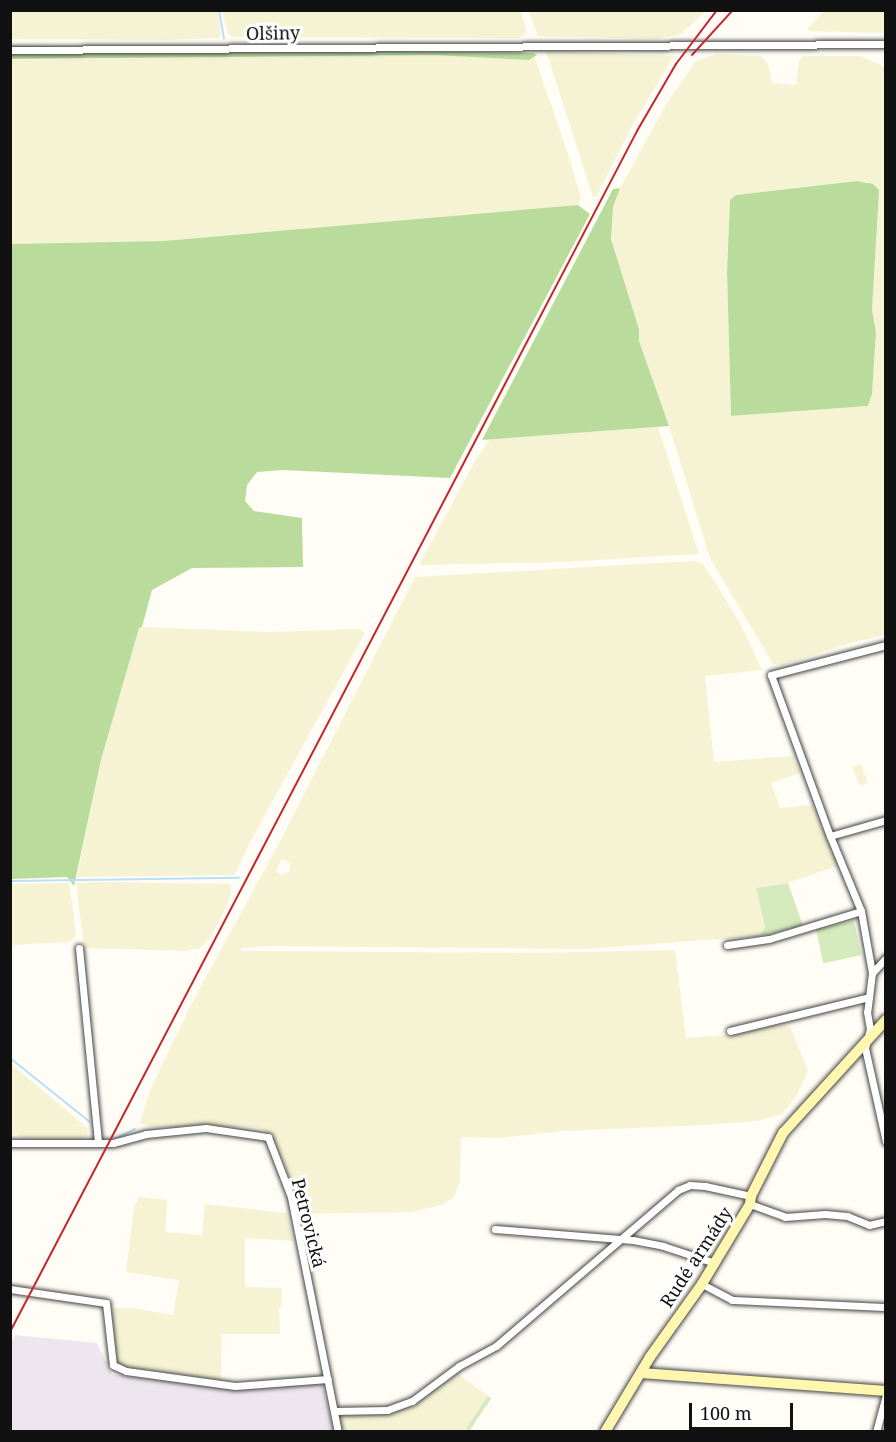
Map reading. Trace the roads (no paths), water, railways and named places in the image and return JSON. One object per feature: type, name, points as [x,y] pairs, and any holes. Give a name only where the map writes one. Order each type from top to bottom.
[{"type":"street","name":"Olšiny","points":[[10,50],[536,44],[885,44]]},
{"type":"street","points":[[885,645],[771,675],[830,836],[861,911],[872,973],[867,1012],[870,1029],[865,1042],[885,1142]]},
{"type":"street","points":[[830,836],[885,820]]},
{"type":"street","points":[[727,945],[769,939],[861,911]]},
{"type":"street","points":[[79,948],[98,1142]]},
{"type":"street","points":[[872,973],[885,958]]},
{"type":"street","points":[[730,1031],[869,997]]},
{"type":"street","name":"Rudé armády","points":[[605,1431],[715,1263],[751,1200],[783,1133],[885,1020]]},
{"type":"street","points":[[877,1106],[885,1104]]},
{"type":"street","name":"Petrovická","points":[[10,1143],[113,1143],[146,1134],[206,1128],[268,1137],[291,1197],[338,1431]]},
{"type":"street","points":[[334,1411],[387,1410],[412,1401],[459,1366],[496,1347],[678,1190],[690,1185],[751,1200],[785,1217],[825,1214],[848,1216],[868,1225],[885,1221]]},
{"type":"street","points":[[495,1229],[623,1239],[663,1246],[715,1263]]},
{"type":"street","points":[[702,1284],[722,1298],[732,1300],[885,1307]]},
{"type":"street","points":[[10,1289],[106,1303],[113,1365],[126,1371],[235,1386],[328,1379]]},
{"type":"street","points":[[641,1373],[885,1392],[876,1431]]},
{"type":"waterway","points":[[219,10],[224,39]]},
{"type":"waterway","points":[[10,881],[239,878]]},
{"type":"waterway","points":[[10,1058],[90,1122]]},
{"type":"waterway","points":[[117,1138],[135,1129]]},
{"type":"railway","points":[[10,1332],[637,131],[676,64],[717,10]]},
{"type":"railway","points":[[692,55],[733,10]]}]
